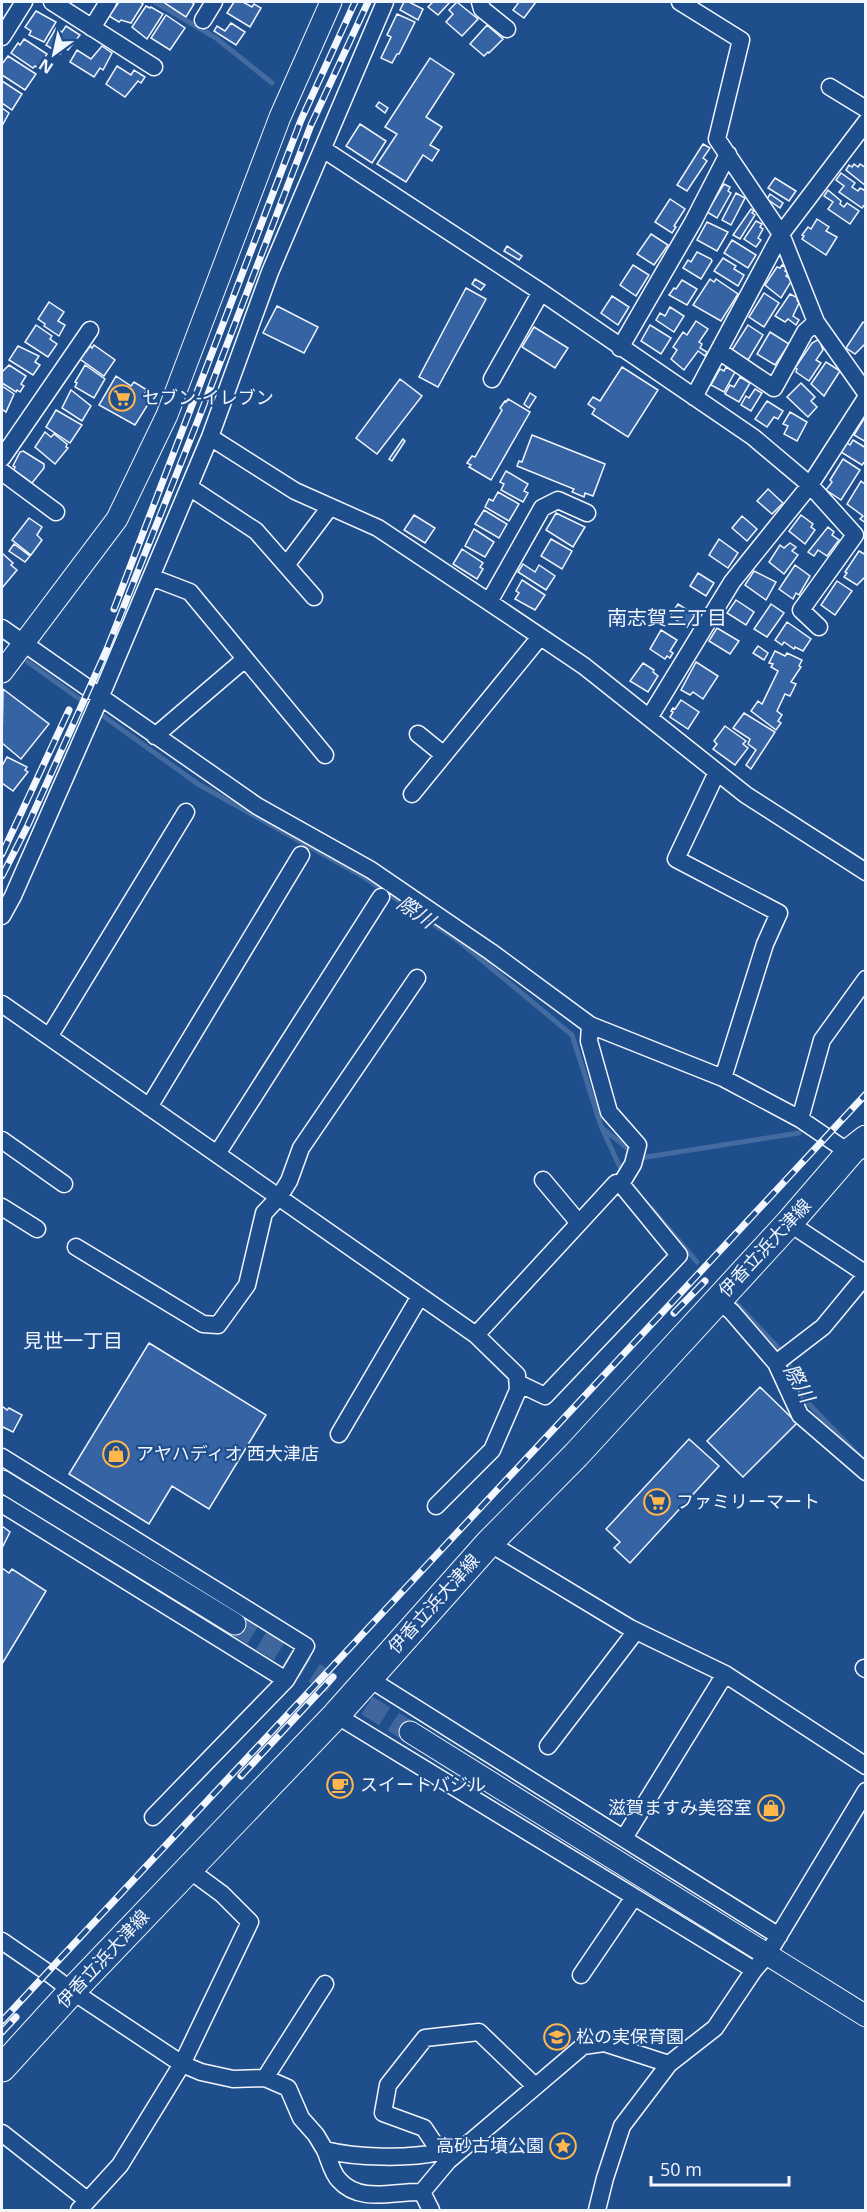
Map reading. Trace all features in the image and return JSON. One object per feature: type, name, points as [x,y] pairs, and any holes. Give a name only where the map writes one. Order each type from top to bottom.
[{"type":"main road","name":"伊香立浜大津線","points":[[2,2068],[72,1991],[336,1714],[489,1543],[576,1455],[859,1145]]},
{"type":"street","points":[[2,37],[24,2]]},
{"type":"street","points":[[52,2],[154,67]]},
{"type":"street","points":[[92,28],[108,2]]},
{"type":"street","points":[[203,20],[214,2]]},
{"type":"street","points":[[2,672],[117,519],[162,426],[280,117],[331,2]]},
{"type":"street","points":[[2,916],[97,706],[210,437],[270,272],[385,2]]},
{"type":"street","points":[[480,2],[483,9],[507,29]]},
{"type":"street","points":[[680,2],[741,40],[717,139],[781,234],[816,322],[866,393]]},
{"type":"street","points":[[830,87],[866,109]]},
{"type":"street","points":[[694,397],[781,234],[866,122]]},
{"type":"street","points":[[323,149],[541,292],[753,437],[810,486],[855,535],[801,610],[819,627]]},
{"type":"street","points":[[620,348],[693,222],[728,154]]},
{"type":"street","points":[[492,379],[541,292]]},
{"type":"street","points":[[719,351],[774,388],[805,332],[816,322]]},
{"type":"street","points":[[2,458],[90,330]]},
{"type":"street","points":[[649,718],[732,582],[810,486],[866,398]]},
{"type":"street","points":[[210,437],[295,491],[378,528],[584,666],[746,795],[866,873]]},
{"type":"street","points":[[2,472],[56,512]]},
{"type":"street","points":[[189,487],[256,531],[314,597]]},
{"type":"street","points":[[489,602],[543,508],[558,500],[587,513]]},
{"type":"street","points":[[287,564],[330,507]]},
{"type":"street","points":[[151,577],[189,592],[325,755]]},
{"type":"street","points":[[2,628],[24,643],[97,706],[155,736],[257,806],[372,870],[491,952],[590,1025],[723,1078],[800,1119],[842,1147],[859,1145]]},
{"type":"street","points":[[412,794],[540,637]]},
{"type":"street","points":[[155,736],[245,659]]},
{"type":"street","points":[[418,734],[444,754]]},
{"type":"street","points":[[717,772],[676,859],[779,913],[765,944],[723,1078]]},
{"type":"street","points":[[49,1037],[186,813]]},
{"type":"street","points":[[149,1107],[301,855]]},
{"type":"street","points":[[217,1154],[381,897]]},
{"type":"street","points":[[76,1247],[203,1324],[218,1325],[248,1285],[264,1214],[289,1181],[301,1148],[417,978]]},
{"type":"street","points":[[800,1119],[822,1040],[866,979]]},
{"type":"street","points":[[2,1004],[476,1335],[516,1375],[518,1390],[492,1450],[436,1506]]},
{"type":"street","points":[[590,1025],[589,1041],[609,1112],[638,1145],[632,1165],[621,1183]]},
{"type":"street","points":[[2,1140],[63,1184]]},
{"type":"street","points":[[543,1180],[579,1223]]},
{"type":"street","points":[[476,1335],[616,1183],[621,1183]]},
{"type":"street","points":[[518,1383],[545,1396],[679,1255],[621,1183]]},
{"type":"street","points":[[2,1207],[37,1229]]},
{"type":"street","points":[[777,1363],[823,1327],[866,1274],[789,1223]]},
{"type":"street","points":[[339,1434],[420,1296]]},
{"type":"street","points":[[717,1299],[732,1312],[777,1363],[800,1415],[866,1472]]},
{"type":"street","points":[[2,1457],[306,1646],[285,1680],[153,1817]]},
{"type":"street","points":[[2,1481],[235,1624]]},
{"type":"street","points":[[2,1504],[285,1680]]},
{"type":"street","points":[[489,1543],[636,1631],[725,1674],[866,1766]]},
{"type":"street","points":[[548,1746],[636,1631]]},
{"type":"street","points":[[624,1838],[725,1674]]},
{"type":"street","points":[[369,1678],[779,1936]]},
{"type":"street","points":[[336,1714],[634,1897],[866,2016]]},
{"type":"street","points":[[410,1732],[760,1963]]},
{"type":"street","points":[[597,2211],[622,2126],[669,2064],[715,2028],[779,1936],[866,1791]]},
{"type":"street","points":[[2,2133],[83,2205],[120,2165],[182,2064],[250,1922],[222,1894],[188,1869]]},
{"type":"street","points":[[581,1975],[634,1897]]},
{"type":"street","points":[[2,1941],[182,2064],[201,2072],[233,2079],[265,2078],[288,2088],[301,2118],[316,2135],[339,2180],[353,2191],[368,2196],[422,2192]]},
{"type":"street","points":[[265,2078],[325,1984]]},
{"type":"street","points":[[444,2156],[424,2128],[383,2113],[388,2085],[425,2038],[479,2032],[535,2086]]},
{"type":"street","points":[[422,2192],[444,2156],[583,2046],[604,2043],[669,2064]]},
{"type":"street","points":[[325,2150],[339,2153],[444,2156]]},
{"type":"street","points":[[422,2192],[431,2211]]},
{"type":"building","points":[[119,2],[143,4],[131,23],[121,20],[119,22],[109,16]]},
{"type":"building","points":[[163,2],[191,2],[194,4],[186,17]]},
{"type":"building","points":[[234,2],[243,2],[252,7],[254,4],[261,8],[250,27],[227,13]]},
{"type":"building","points":[[404,2],[423,9],[418,20],[400,10]]},
{"type":"building","points":[[433,2],[450,2],[438,15],[428,7]]},
{"type":"building","points":[[457,2],[478,19],[462,36],[446,22],[453,14],[449,10]]},
{"type":"building","points":[[519,2],[536,2],[524,18],[513,10]]},
{"type":"building","points":[[146,6],[163,14],[147,39],[132,27]]},
{"type":"building","points":[[36,11],[56,22],[44,42],[29,35],[31,31],[25,27]]},
{"type":"building","points":[[397,14],[415,22],[392,63],[381,58],[391,37],[387,35]]},
{"type":"building","points":[[166,15],[185,28],[170,50],[151,38]]},
{"type":"building","points":[[231,23],[245,32],[236,45],[214,31],[217,26],[225,31]]},
{"type":"building","points":[[487,25],[503,39],[484,56],[470,44]]},
{"type":"building","points":[[66,26],[80,35],[68,50],[65,47],[60,54],[46,45],[56,28],[62,32]]},
{"type":"building","points":[[24,39],[47,54],[38,68],[35,66],[33,68],[11,53]]},
{"type":"building","points":[[102,46],[112,53],[103,70],[100,68],[94,77],[70,62],[77,50],[91,59]]},
{"type":"building","points":[[8,56],[36,74],[25,90],[2,75],[2,64]]},
{"type":"building","points":[[430,58],[454,74],[426,117],[442,127],[430,145],[439,150],[432,161],[423,155],[406,182],[377,164],[397,134],[385,127]]},
{"type":"building","points":[[117,66],[131,75],[134,70],[145,77],[141,83],[138,81],[125,97],[106,84]]},
{"type":"building","points":[[2,81],[22,94],[12,110],[2,103]]},
{"type":"building","points":[[379,102],[388,108],[385,113],[376,106]]},
{"type":"building","points":[[2,108],[9,113],[2,126]]},
{"type":"building","points":[[360,124],[386,141],[372,163],[346,146]]},
{"type":"building","points":[[703,144],[710,148],[703,158],[707,161],[687,191],[677,185]]},
{"type":"building","points":[[854,164],[858,167],[860,164],[866,168],[866,186],[846,170],[849,165],[852,167]]},
{"type":"building","points":[[841,173],[855,183],[852,187],[858,191],[860,188],[866,191],[866,203],[862,208],[839,192],[844,186],[836,180]]},
{"type":"building","points":[[775,178],[796,191],[789,201],[768,188]]},
{"type":"building","points":[[724,184],[730,187],[728,191],[731,193],[717,218],[707,212]]},
{"type":"building","points":[[828,190],[841,201],[840,204],[844,207],[847,203],[859,211],[850,224],[828,209],[833,202],[824,196]]},
{"type":"building","points":[[736,193],[745,198],[731,225],[722,220]]},
{"type":"building","points":[[770,194],[783,203],[780,208],[767,199]]},
{"type":"building","points":[[670,199],[685,209],[672,233],[655,222]]},
{"type":"building","points":[[751,209],[755,215],[740,239],[733,235]]},
{"type":"building","points":[[817,219],[829,227],[826,231],[837,237],[826,255],[802,239],[808,227],[811,229]]},
{"type":"building","points":[[756,221],[762,224],[760,227],[763,229],[758,238],[761,240],[756,247],[744,239]]},
{"type":"building","points":[[707,222],[728,232],[717,251],[697,240]]},
{"type":"building","points":[[651,234],[668,245],[654,265],[637,254]]},
{"type":"building","points":[[732,240],[756,255],[748,268],[724,253]]},
{"type":"building","points":[[507,246],[522,256],[519,260],[504,251]]},
{"type":"building","points":[[697,252],[712,261],[701,279],[683,268],[688,260],[691,262]]},
{"type":"building","points":[[723,258],[736,266],[734,269],[744,275],[738,286],[714,271]]},
{"type":"building","points":[[633,265],[649,275],[636,296],[620,285]]},
{"type":"building","points":[[782,265],[787,268],[786,276],[792,280],[781,298],[765,285],[777,267],[780,268]]},
{"type":"building","points":[[475,279],[485,285],[481,290],[472,284]]},
{"type":"building","points":[[710,279],[714,282],[716,279],[738,294],[721,321],[693,305]]},
{"type":"building","points":[[682,280],[697,289],[687,305],[669,295]]},
{"type":"building","points":[[466,288],[486,299],[438,387],[419,377]]},
{"type":"building","points":[[764,293],[779,303],[764,327],[749,317]]},
{"type":"building","points":[[790,294],[798,298],[799,303],[793,316],[799,320],[796,325],[788,319],[785,322],[775,316]]},
{"type":"building","points":[[612,296],[629,307],[618,325],[601,313]]},
{"type":"building","points":[[49,302],[64,312],[58,321],[65,325],[59,336],[38,319]]},
{"type":"building","points":[[277,306],[318,327],[304,353],[263,333]]},
{"type":"building","points":[[670,307],[684,316],[674,332],[656,320],[660,313],[665,316]]},
{"type":"building","points":[[696,321],[708,329],[699,342],[702,344],[700,348],[707,352],[705,356],[698,351],[684,370],[671,359],[677,350],[673,347],[683,332],[687,335]]},
{"type":"building","points":[[863,322],[866,324],[866,343],[855,354],[846,348]]},
{"type":"building","points":[[36,325],[52,336],[50,339],[57,344],[48,357],[25,342]]},
{"type":"building","points":[[650,325],[671,338],[661,354],[641,341]]},
{"type":"building","points":[[748,325],[763,335],[748,360],[732,350]]},
{"type":"building","points":[[534,327],[568,348],[555,368],[522,347]]},
{"type":"building","points":[[770,332],[789,344],[775,365],[757,354]]},
{"type":"building","points":[[819,339],[823,350],[816,360],[821,363],[809,381],[796,372],[795,368],[812,343]]},
{"type":"building","points":[[94,345],[115,360],[104,376],[77,357],[83,350],[86,352],[90,346],[92,348]]},
{"type":"building","points":[[18,346],[39,356],[35,362],[40,365],[33,375],[9,360]]},
{"type":"building","points":[[826,362],[840,371],[824,396],[811,384]]},
{"type":"building","points":[[9,365],[26,376],[21,384],[24,386],[20,392],[2,383],[2,372]]},
{"type":"building","points":[[85,365],[105,379],[94,398],[75,387],[77,383],[75,382]]},
{"type":"building","points":[[622,367],[658,390],[628,437],[592,414],[595,409],[588,404],[593,397],[600,401]]},
{"type":"building","points":[[726,367],[735,372],[724,392],[711,385],[720,369],[724,371]]},
{"type":"building","points":[[116,376],[131,386],[134,382],[147,390],[145,393],[152,398],[135,425],[99,405]]},
{"type":"building","points":[[740,377],[750,383],[739,402],[725,394],[730,385],[734,387]]},
{"type":"building","points":[[400,379],[422,396],[377,454],[356,438]]},
{"type":"building","points":[[801,383],[815,397],[811,401],[817,407],[808,417],[787,397]]},
{"type":"building","points":[[2,386],[14,394],[6,412],[2,409]]},
{"type":"building","points":[[755,389],[762,393],[751,411],[741,405],[746,396],[749,398]]},
{"type":"building","points":[[71,390],[91,406],[82,421],[62,408]]},
{"type":"building","points":[[530,393],[536,397],[529,408],[524,404]]},
{"type":"building","points":[[508,399],[530,412],[491,480],[469,467],[471,465],[467,463],[472,456],[475,457],[502,410],[500,408]]},
{"type":"building","points":[[767,401],[783,411],[778,419],[774,417],[767,427],[755,419]]},
{"type":"building","points":[[56,410],[82,425],[70,443],[46,427]]},
{"type":"building","points":[[790,412],[807,422],[797,441],[784,434],[788,426],[783,424]]},
{"type":"building","points":[[866,417],[866,442],[854,435]]},
{"type":"building","points":[[45,432],[51,437],[54,434],[67,444],[68,448],[55,464],[35,447]]},
{"type":"building","points":[[532,435],[605,464],[593,496],[585,493],[584,497],[572,492],[574,489],[517,466],[519,461],[522,462]]},
{"type":"building","points":[[403,439],[405,441],[392,461],[389,459]]},
{"type":"building","points":[[853,440],[866,448],[866,460],[862,465],[841,452],[847,443],[850,445]]},
{"type":"building","points":[[23,451],[44,464],[44,468],[32,483],[14,470],[13,466],[20,452]]},
{"type":"building","points":[[843,459],[860,470],[841,500],[826,490]]},
{"type":"building","points":[[506,471],[528,484],[524,491],[528,493],[523,502],[501,490],[504,484],[500,482]]},
{"type":"building","points":[[861,481],[866,485],[866,523],[860,519],[863,516],[847,504]]},
{"type":"building","points":[[768,489],[783,503],[772,514],[757,501]]},
{"type":"building","points":[[498,492],[519,504],[509,521],[485,507],[489,499],[493,501]]},
{"type":"building","points":[[484,510],[507,524],[499,538],[475,524]]},
{"type":"building","points":[[556,513],[585,527],[573,547],[546,530]]},
{"type":"building","points":[[414,515],[435,528],[425,543],[404,530]]},
{"type":"building","points":[[801,515],[813,524],[811,527],[815,530],[805,544],[789,531]]},
{"type":"building","points":[[742,516],[757,529],[747,541],[732,528]]},
{"type":"building","points":[[29,518],[42,527],[37,535],[42,540],[31,555],[12,540]]},
{"type":"building","points":[[828,527],[834,532],[832,535],[839,540],[827,556],[818,550],[814,556],[808,552]]},
{"type":"building","points":[[474,529],[494,542],[485,557],[465,546]]},
{"type":"building","points":[[551,539],[572,551],[562,569],[541,556]]},
{"type":"building","points":[[719,539],[738,553],[728,568],[709,555]]},
{"type":"building","points":[[790,543],[796,547],[792,551],[798,555],[784,574],[769,562],[780,545],[784,548]]},
{"type":"building","points":[[14,544],[30,556],[25,562],[9,551]]},
{"type":"building","points":[[462,549],[483,563],[480,567],[483,569],[477,579],[453,564]]},
{"type":"building","points":[[859,551],[866,555],[866,576],[857,585],[844,577]]},
{"type":"building","points":[[2,553],[17,570],[2,588]]},
{"type":"building","points":[[523,564],[535,572],[539,565],[555,576],[546,590],[518,572]]},
{"type":"building","points":[[795,565],[810,576],[799,595],[796,593],[793,599],[779,589]]},
{"type":"building","points":[[754,571],[776,582],[766,600],[745,585]]},
{"type":"building","points":[[698,573],[714,583],[706,596],[690,586]]},
{"type":"building","points":[[522,580],[545,595],[535,610],[515,599],[519,593],[516,591]]},
{"type":"building","points":[[837,581],[852,591],[835,615],[821,605]]},
{"type":"building","points":[[736,600],[754,612],[746,625],[727,613]]},
{"type":"building","points":[[678,604],[695,615],[687,627],[670,616]]},
{"type":"building","points":[[771,604],[784,613],[767,637],[754,629]]},
{"type":"building","points":[[787,622],[811,639],[803,651],[795,647],[794,649],[784,642],[782,645],[775,640]]},
{"type":"building","points":[[717,628],[739,641],[730,654],[709,641]]},
{"type":"building","points":[[661,630],[677,640],[670,651],[673,653],[670,658],[667,656],[665,659],[650,649]]},
{"type":"building","points":[[758,646],[768,653],[764,660],[753,653]]},
{"type":"building","points":[[775,651],[785,656],[787,653],[802,660],[799,666],[801,667],[791,682],[796,684],[790,696],[785,694],[777,711],[782,715],[778,721],[781,723],[776,730],[751,711],[758,701],[762,704],[778,671],[771,667],[773,664],[769,663]]},
{"type":"building","points":[[696,662],[718,676],[703,699],[693,692],[690,695],[681,690]]},
{"type":"building","points":[[643,663],[654,670],[653,672],[658,676],[648,692],[630,681]]},
{"type":"building","points":[[3,689],[49,724],[21,759],[2,743]]},
{"type":"building","points":[[681,700],[699,712],[688,729],[670,717],[673,712],[671,711]]},
{"type":"building","points":[[744,713],[775,732],[751,769],[746,765],[756,750],[748,744],[750,739],[733,728]]},
{"type":"building","points":[[725,726],[746,741],[743,744],[748,748],[735,765],[713,749],[717,744],[714,741]]},
{"type":"building","points":[[7,757],[27,767],[25,770],[28,772],[13,791],[2,783],[2,766]]},
{"type":"building","points":[[149,1343],[266,1415],[209,1509],[172,1486],[149,1524],[69,1474]]},
{"type":"building","points":[[760,1387],[797,1423],[743,1477],[707,1441]]},
{"type":"building","points":[[2,1406],[22,1415],[13,1432],[3,1427],[2,1429]]},
{"type":"building","points":[[689,1439],[719,1466],[630,1563],[614,1548],[620,1542],[606,1529]]},
{"type":"building","points":[[2,1526],[10,1532],[2,1548]]},
{"type":"building","points":[[2,1568],[9,1573],[12,1569],[46,1591],[2,1664]]},
{"type":"waterway","points":[[155,2],[216,38],[272,83]]},
{"type":"waterway","name":"際川","points":[[28,662],[198,784],[362,876],[460,942],[572,1035],[601,1126],[623,1174]]},
{"type":"waterway","points":[[602,1128],[640,1158],[799,1133]]},
{"type":"waterway","name":"際川","points":[[652,1209],[697,1262]]},
{"type":"waterway","name":"際川","points":[[735,1302],[784,1354],[807,1402],[862,1459]]},
{"type":"tunnel","points":[[235,1624],[410,1732]]},
{"type":"railway","points":[[114,609],[301,120],[355,2]]},
{"type":"railway","points":[[2,876],[28,825],[107,649],[311,125],[368,2]]},
{"type":"railway","points":[[2,854],[69,710]]},
{"type":"railway","points":[[2,2021],[866,1094]]},
{"type":"railway","points":[[674,1313],[705,1281]]},
{"type":"railway","points":[[241,1776],[333,1677]]},
{"type":"railway","points":[[2,2032],[16,2017]]},
{"type":"place","name":"セブン-イレブン","points":[[122,398]]},
{"type":"place","name":"アヤハディオ 西大津店","points":[[116,1454]]},
{"type":"place","name":"ファミリーマート","points":[[657,1502]]},
{"type":"place","name":"スイートバジル","points":[[340,1785]]},
{"type":"place","name":"滋賀ますみ美容室","points":[[771,1808]]},
{"type":"place","name":"松の実保育園","points":[[557,2037]]},
{"type":"place","name":"高砂古墳公園","points":[[563,2146]]},
{"type":"district","name":"南志賀三丁目","points":[[667,618]]},
{"type":"district","name":"見世一丁目","points":[[73,1341]]}]
